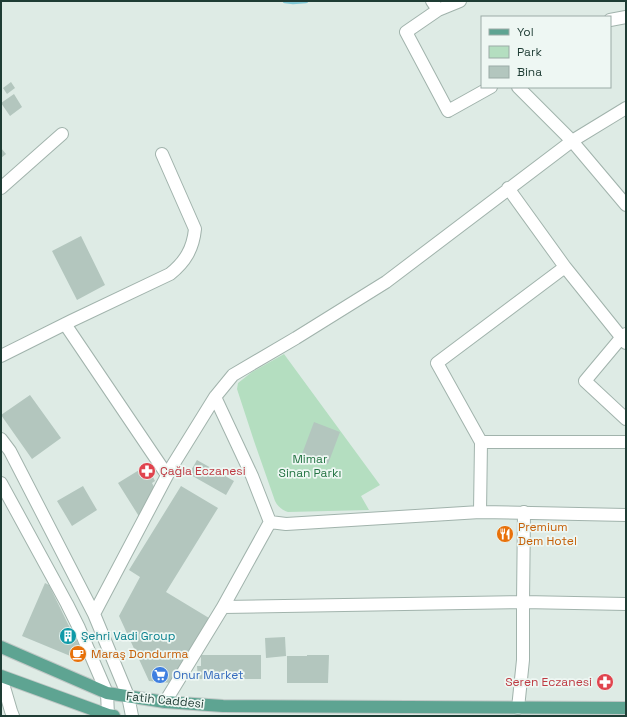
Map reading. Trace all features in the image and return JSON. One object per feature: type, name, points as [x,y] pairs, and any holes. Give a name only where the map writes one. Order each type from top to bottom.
[{"type":"main road","name":"Fatih Caddesi","points":[[1,647],[107,693],[165,702],[224,706],[626,708]]},
{"type":"main road","name":"Fatih Caddesi","points":[[1,677],[108,716],[114,716]]},
{"type":"street","points":[[460,1],[435,5],[406,32],[448,111],[489,88]]},
{"type":"street","points":[[611,20],[626,17]]},
{"type":"street","points":[[519,88],[572,141],[626,205]]},
{"type":"street","points":[[94,614],[167,475],[215,396],[233,376],[386,282],[508,188],[572,141],[626,108]]},
{"type":"street","points":[[1,188],[62,134]]},
{"type":"street","points":[[1,356],[170,274],[180,265],[188,254],[193,242],[195,229],[162,154]]},
{"type":"street","points":[[508,188],[565,268],[624,339],[585,381],[626,419]]},
{"type":"street","points":[[480,512],[481,442],[437,363],[565,268]]},
{"type":"street","points":[[65,324],[167,475]]},
{"type":"street","points":[[215,396],[252,476],[270,522]]},
{"type":"street","points":[[1,439],[10,451],[94,614],[128,696],[132,716]]},
{"type":"street","points":[[481,442],[626,442]]},
{"type":"street","points":[[1,483],[67,604],[107,693],[108,716]]},
{"type":"street","points":[[270,522],[286,524],[480,512],[626,515]]},
{"type":"street","points":[[518,708],[523,660],[524,512]]},
{"type":"street","points":[[165,702],[224,606],[270,522]]},
{"type":"street","points":[[224,606],[523,602],[626,604]]},
{"type":"street","points":[[1,677],[13,716]]},
{"type":"green space","name":"Mimar Sinan Parkı","points":[[284,354],[380,485],[361,496],[369,510],[288,512],[277,505],[237,389],[238,383],[252,372]]},
{"type":"building","points":[[11,82],[15,88],[7,94],[3,88]]},
{"type":"building","points":[[14,94],[22,107],[10,116],[1,103]]},
{"type":"building","points":[[1,148],[6,154],[1,158]]},
{"type":"building","points":[[81,236],[105,285],[77,300],[52,251]]},
{"type":"building","points":[[30,395],[61,438],[32,459],[1,415]]},
{"type":"building","points":[[314,422],[340,432],[328,464],[302,454]]},
{"type":"building","points":[[197,460],[234,481],[226,495],[189,474]]},
{"type":"building","points":[[144,467],[146,471],[149,469],[155,481],[152,483],[156,491],[140,518],[118,483]]},
{"type":"building","points":[[83,486],[97,510],[72,526],[57,501]]},
{"type":"building","points":[[181,486],[218,508],[166,592],[209,618],[171,683],[149,681],[119,616],[140,577],[129,570]]},
{"type":"building","points":[[45,583],[49,585],[84,655],[80,660],[22,636]]},
{"type":"building","points":[[285,637],[286,656],[266,658],[265,638]]},
{"type":"building","points":[[201,655],[261,655],[261,679],[198,679],[197,666],[201,666]]},
{"type":"building","points":[[329,655],[328,683],[287,683],[287,656]]},
{"type":"waterway","points":[[285,1],[306,1]]},
{"type":"place","name":"Çağla Eczanesi","points":[[147,471]]},
{"type":"place","name":"Premium Dem Hotel","points":[[505,534]]},
{"type":"place","name":"Şehri Vadi Group","points":[[68,636]]},
{"type":"place","name":"Maraş Dondurma","points":[[78,654]]},
{"type":"place","name":"Onur Market","points":[[160,675]]},
{"type":"place","name":"Seren Eczanesi","points":[[605,682]]}]
